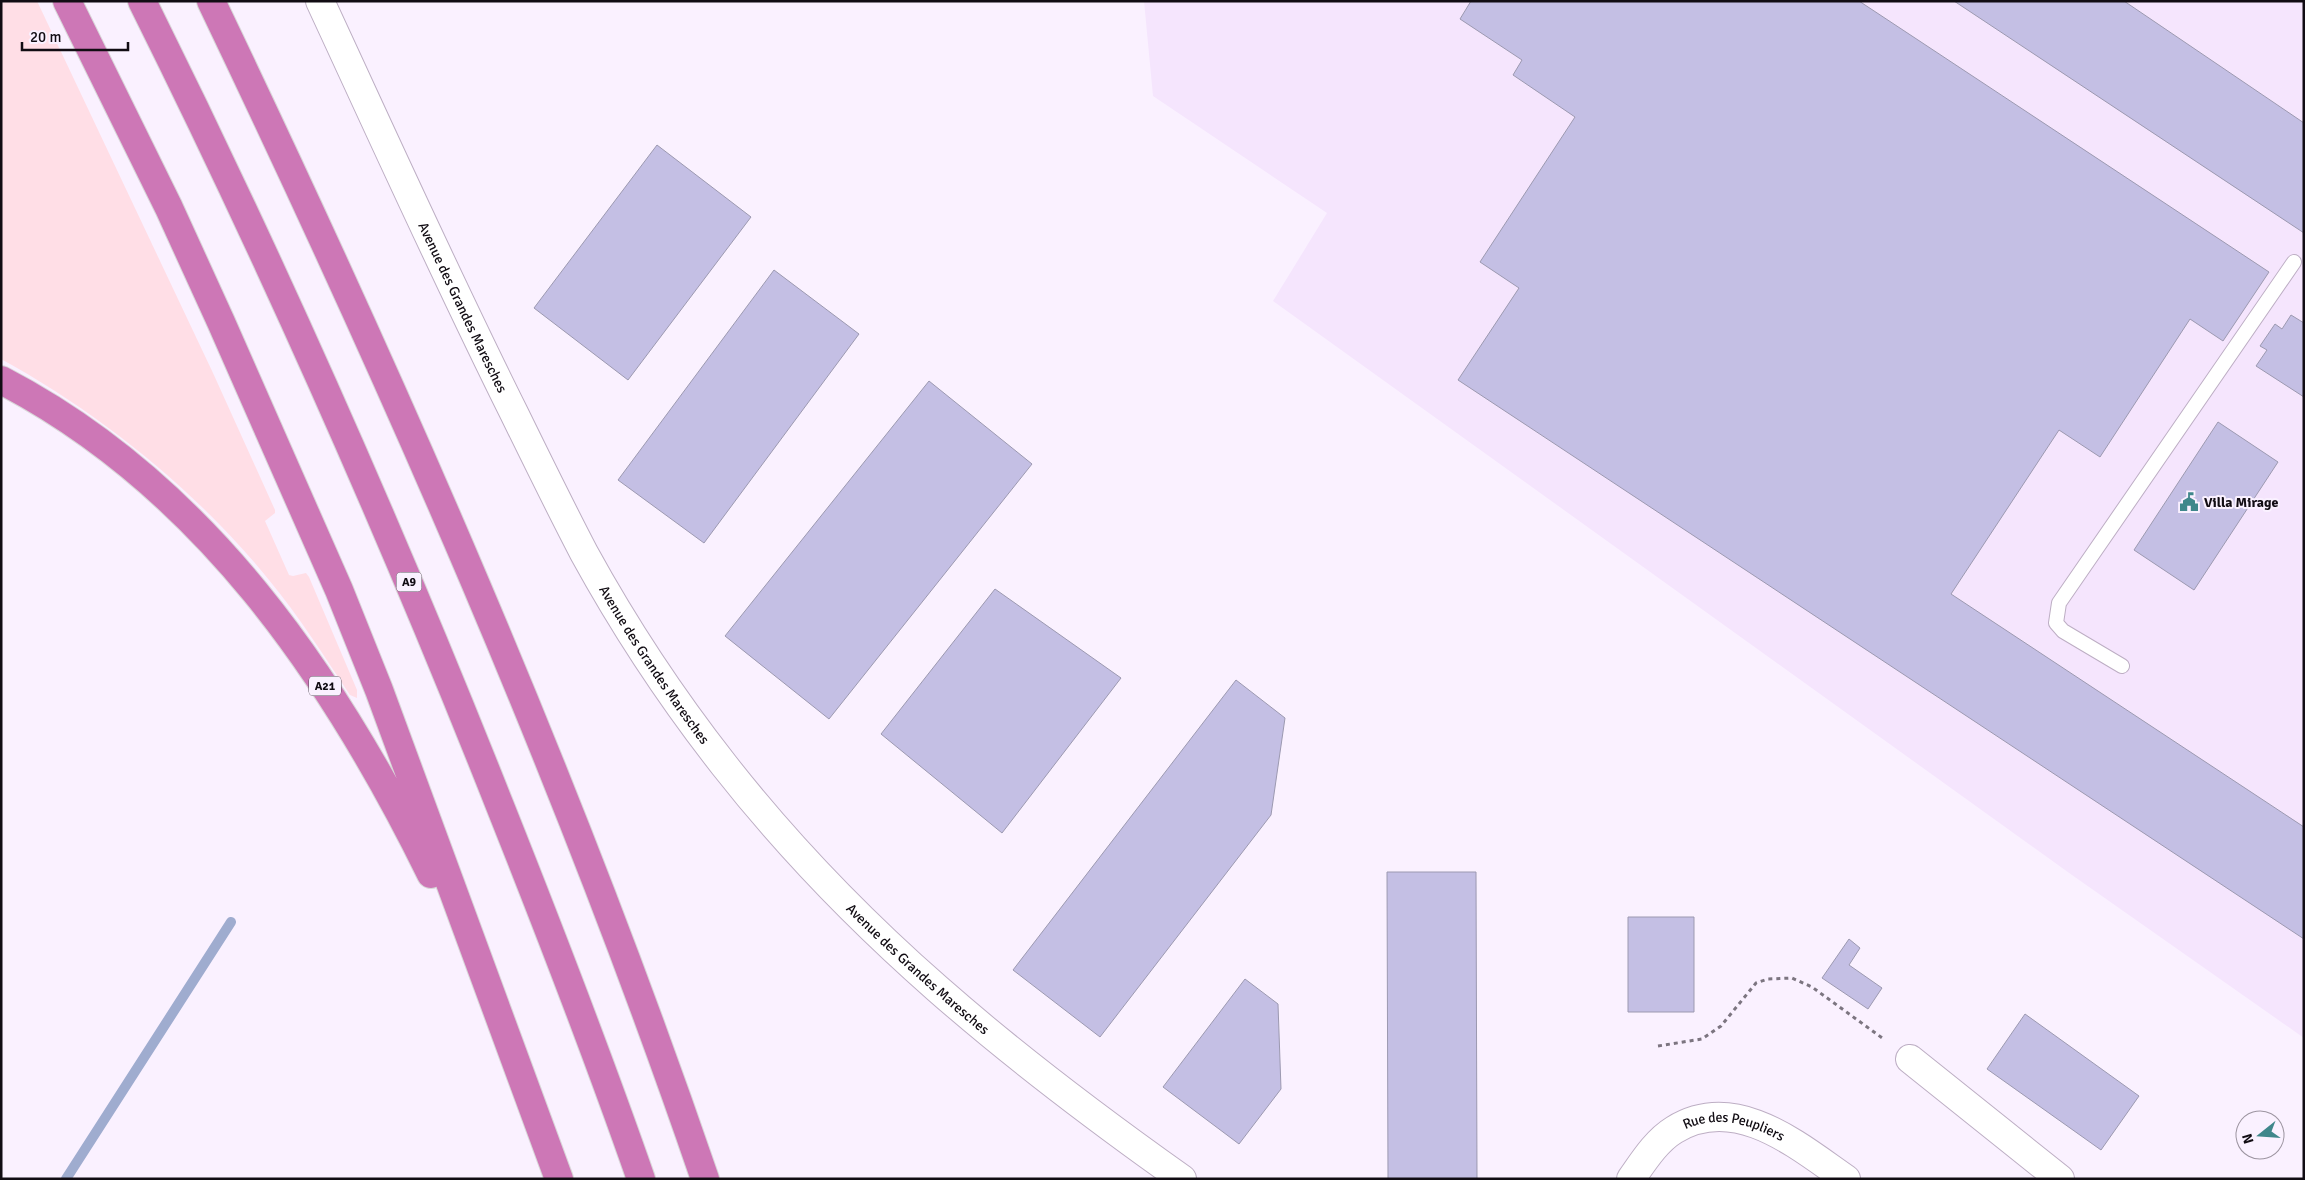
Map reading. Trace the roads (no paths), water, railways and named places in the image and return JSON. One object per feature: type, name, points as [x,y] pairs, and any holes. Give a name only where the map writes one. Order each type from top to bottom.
[{"type":"highway","points":[[67,1],[169,208],[339,590],[379,690],[559,1179]]},
{"type":"highway","name":"A9","points":[[142,1],[235,192],[386,528],[463,712],[535,894],[640,1179]]},
{"type":"highway","points":[[211,1],[300,188],[458,542],[528,710],[597,885],[674,1086],[705,1179]]},
{"type":"highway","name":"A21","points":[[1,380],[65,418],[113,452],[157,489],[233,563],[272,611],[330,692],[363,744],[399,809],[470,954],[526,1087]]},
{"type":"main road","name":"Avenue des Grandes Maresches","points":[[320,1],[485,356],[586,556],[646,656],[722,763],[802,859],[917,972],[1023,1061],[1182,1179]]},
{"type":"main road","points":[[1910,1059],[2060,1179]]},
{"type":"main road","name":"Rue des Peupliers","points":[[1631,1179],[1646,1158],[1672,1131],[1688,1123],[1717,1116],[1737,1118],[1778,1133],[1846,1179]]},
{"type":"lane","points":[[2122,666],[2063,631],[2056,622],[2059,603],[2294,262]]},
{"type":"waterway","points":[[66,1179],[231,922]]},
{"type":"place","name":"Villa Mirage","points":[[2189,502]]}]
